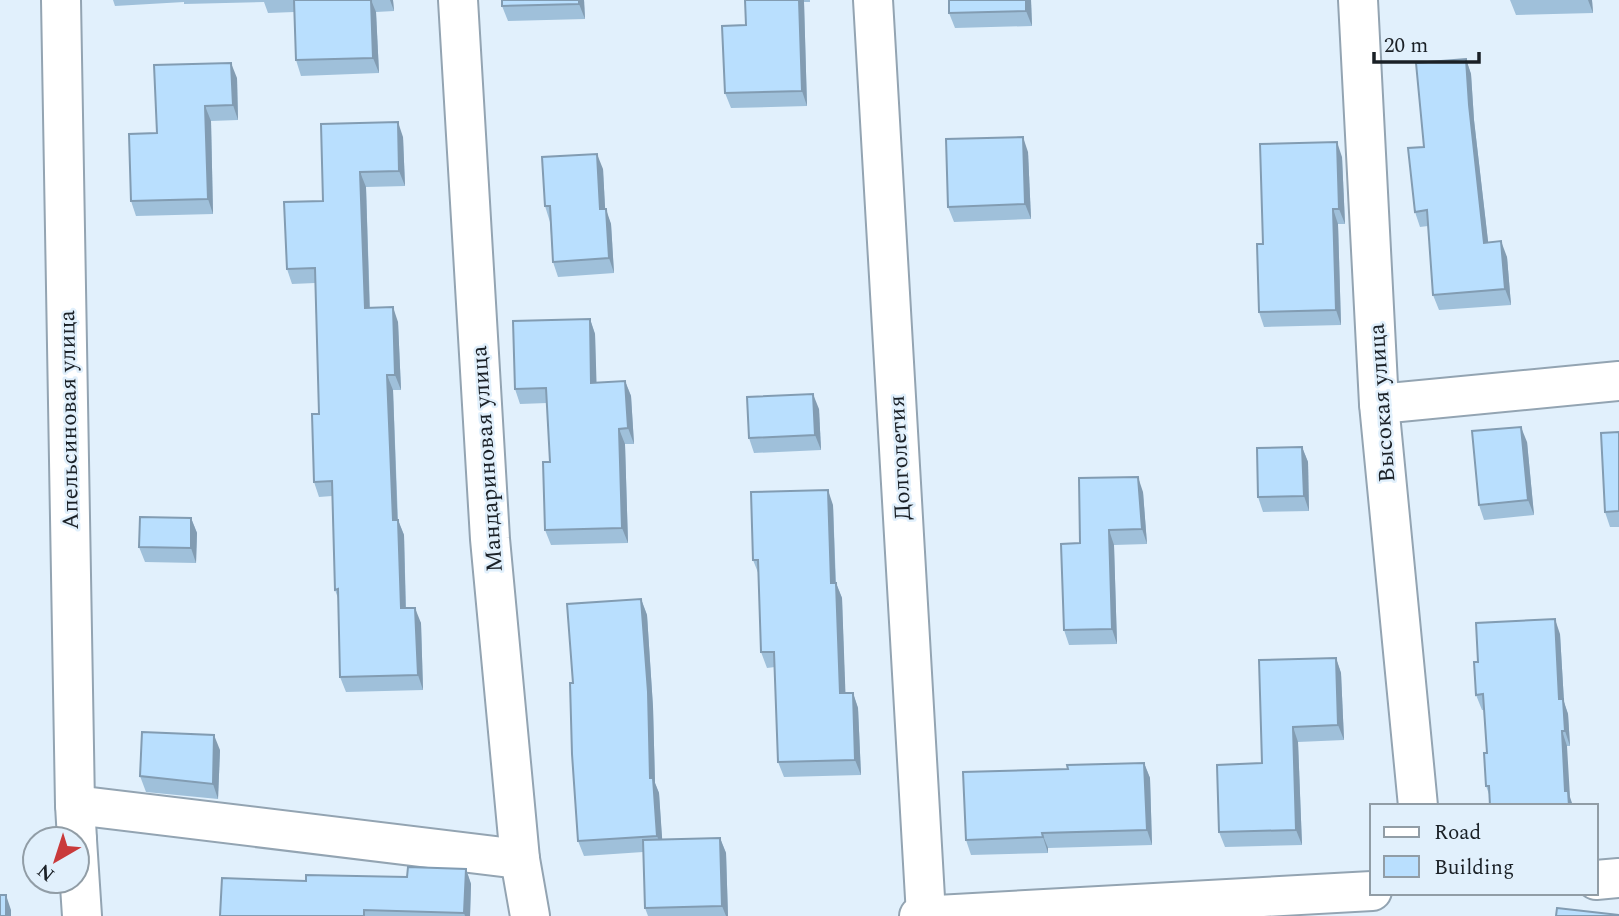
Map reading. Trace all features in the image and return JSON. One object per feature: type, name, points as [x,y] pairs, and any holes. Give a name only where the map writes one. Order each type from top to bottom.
[{"type":"street","name":"Апельсиновая улица","points":[[61,0],[76,825]]},
{"type":"street","name":"Мандариновая улица","points":[[458,0],[490,539],[520,859],[530,916]]},
{"type":"street","name":"Долголетия","points":[[873,0],[926,915]]},
{"type":"street","name":"Высокая улица","points":[[1358,0],[1379,404],[1418,804]]},
{"type":"street","points":[[1379,404],[1619,381]]},
{"type":"street","points":[[91,829],[520,859]]},
{"type":"street","points":[[1598,880],[1619,878]]},
{"type":"street","points":[[919,916],[1301,906],[1370,891]]},
{"type":"street","name":"Апельсиновая улица","points":[[81,895],[82,916]]},
{"type":"building","points":[[294,0],[371,0],[373,58],[296,60]]},
{"type":"building","points":[[502,0],[579,0],[579,4],[502,6]]},
{"type":"building","points":[[745,0],[799,0],[802,91],[725,93],[722,26],[746,25]]},
{"type":"building","points":[[949,0],[1026,0],[1026,11],[949,13]]},
{"type":"building","points":[[1466,59],[1484,243],[1501,241],[1505,289],[1433,295],[1427,210],[1415,212],[1408,148],[1424,147],[1416,63]]},
{"type":"building","points":[[231,63],[233,105],[205,106],[208,199],[131,201],[129,134],[157,133],[154,65]]},
{"type":"building","points":[[398,122],[399,171],[360,172],[365,308],[393,307],[395,375],[387,375],[393,520],[398,520],[401,608],[415,608],[418,675],[340,677],[332,481],[314,482],[312,414],[319,414],[315,268],[287,269],[284,202],[323,201],[321,124]]},
{"type":"building","points":[[1023,137],[1025,204],[948,207],[946,139]]},
{"type":"building","points":[[1337,142],[1339,209],[1333,209],[1336,310],[1259,312],[1257,244],[1263,244],[1260,144]]},
{"type":"building","points":[[597,154],[600,209],[606,209],[609,258],[553,262],[550,206],[545,206],[542,157]]},
{"type":"building","points":[[590,319],[591,383],[625,381],[628,428],[619,429],[622,528],[545,530],[543,462],[550,462],[546,388],[515,389],[513,321]]},
{"type":"building","points":[[813,394],[815,435],[749,438],[747,397]]},
{"type":"building","points":[[1521,427],[1528,500],[1479,505],[1472,431]]},
{"type":"building","points":[[1619,432],[1619,511],[1605,512],[1601,433]]},
{"type":"building","points":[[1302,447],[1304,496],[1258,497],[1257,448]]},
{"type":"building","points":[[1138,477],[1142,529],[1109,530],[1112,629],[1064,630],[1061,544],[1080,543],[1079,478]]},
{"type":"building","points":[[828,490],[831,583],[836,583],[840,693],[853,693],[855,760],[778,762],[774,652],[761,652],[758,560],[753,560],[751,492]]},
{"type":"building","points":[[140,517],[191,518],[191,548],[139,547]]},
{"type":"building","points":[[641,599],[648,692],[650,778],[653,778],[657,836],[578,841],[572,754],[570,683],[573,683],[567,604]]},
{"type":"building","points":[[1555,619],[1559,699],[1563,699],[1565,731],[1562,731],[1565,791],[1568,791],[1569,804],[1490,804],[1489,786],[1486,786],[1483,694],[1476,695],[1476,623]]},
{"type":"building","points":[[1336,658],[1338,725],[1293,727],[1296,830],[1219,832],[1217,765],[1262,763],[1259,660]]},
{"type":"building","points":[[142,732],[214,735],[213,784],[140,776]]},
{"type":"building","points":[[1144,763],[1147,830],[1042,833],[1043,837],[966,840],[963,772],[1068,769],[1067,765]]},
{"type":"building","points":[[720,838],[722,906],[645,908],[643,840]]},
{"type":"building","points":[[408,867],[466,869],[464,913],[364,910],[364,916],[220,916],[222,878],[306,881],[306,875],[407,877]]},
{"type":"building","points":[[0,895],[6,895],[6,916],[0,916]]},
{"type":"building","points":[[1557,908],[1619,915],[1619,916],[1556,916]]}]
